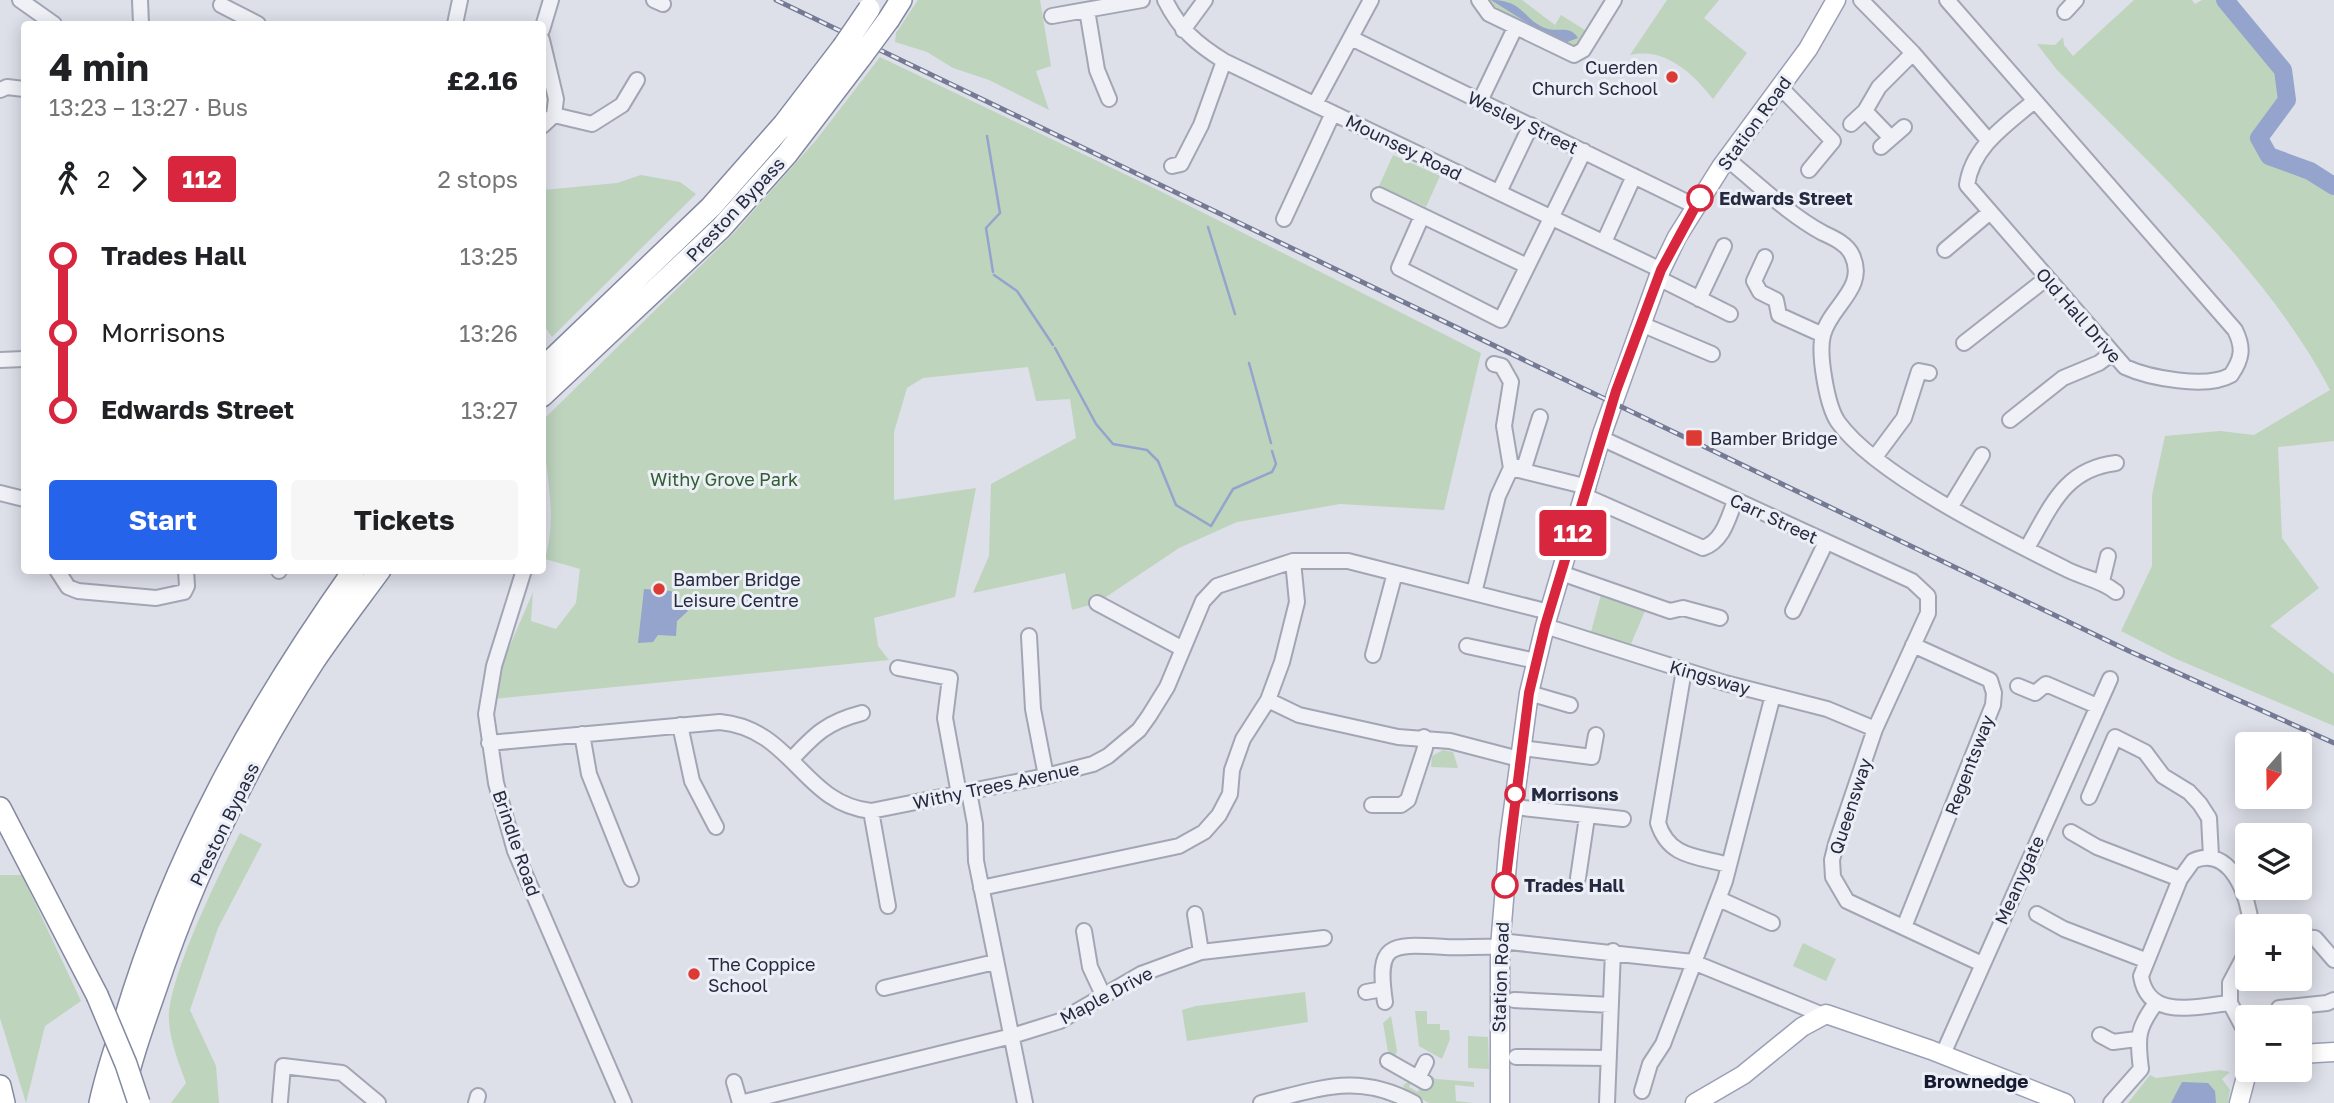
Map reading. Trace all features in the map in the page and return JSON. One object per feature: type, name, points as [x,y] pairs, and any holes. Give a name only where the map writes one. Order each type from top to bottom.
[{"type":"highway","name":"Preston Bypass","points":[[546,365],[711,207],[852,52],[889,19],[901,0]]},
{"type":"highway","name":"Preston Bypass","points":[[546,392],[729,218],[787,154],[852,52],[872,4]]},
{"type":"highway","name":"Preston Bypass","points":[[100,1103],[144,957],[200,820],[270,693],[351,574]]},
{"type":"highway","name":"Preston Bypass","points":[[121,1103],[126,1075],[178,922],[212,841],[244,779],[314,660],[377,574]]},
{"type":"highway","points":[[0,808],[97,995],[127,1064],[139,1103]]},
{"type":"highway","points":[[0,1086],[4,1103]]},
{"type":"main road","name":"Station Road","points":[[1500,1103],[1500,944],[1529,693],[1547,619],[1601,438],[1660,274],[1695,205],[1808,49],[1836,0]]},
{"type":"main road","points":[[1695,1103],[1743,1075],[1802,1027],[1823,1015],[1845,1019],[1943,1054],[2064,1103]]},
{"type":"main road","points":[[2312,1053],[2334,1052]]},
{"type":"main road","points":[[2238,1103],[2244,1082]]},
{"type":"street","points":[[20,0],[50,21]]},
{"type":"street","points":[[140,0],[141,21]]},
{"type":"street","points":[[456,21],[460,0]]},
{"type":"street","points":[[545,21],[551,0]]},
{"type":"street","points":[[1052,16],[1142,0]]},
{"type":"street","name":"Mounsey Road","points":[[1166,0],[1182,30],[1193,41],[1224,61],[1604,243],[1699,299],[1730,314]]},
{"type":"street","points":[[1182,30],[1205,0]]},
{"type":"street","points":[[1315,104],[1371,0]]},
{"type":"street","points":[[1479,0],[1489,14],[1569,53],[1580,53],[1614,0]]},
{"type":"street","points":[[1861,0],[1913,53],[1988,140]]},
{"type":"street","points":[[2065,12],[2076,0]]},
{"type":"street","points":[[1952,2],[2033,102]]},
{"type":"street","points":[[221,5],[252,21]]},
{"type":"street","points":[[1087,10],[1097,70],[1109,99]]},
{"type":"street","points":[[1480,101],[1515,28]]},
{"type":"street","name":"Wesley Street","points":[[1351,38],[1695,205]]},
{"type":"street","points":[[1851,124],[1865,111],[1879,87],[1913,53]]},
{"type":"street","points":[[546,57],[556,99],[554,116],[546,123]]},
{"type":"street","points":[[1172,166],[1181,164],[1201,125],[1224,61]]},
{"type":"street","points":[[554,116],[592,124],[622,105],[637,80]]},
{"type":"street","points":[[0,90],[7,86],[21,88]]},
{"type":"street","points":[[1780,88],[1833,141],[1809,170]]},
{"type":"street","name":"Old Hall Drive","points":[[2033,102],[2171,253],[2235,330],[2241,342],[2238,364],[2231,375],[2220,382],[2208,383],[2135,372],[2124,367],[1967,185],[1973,162],[1988,140],[2033,102]]},
{"type":"street","points":[[1865,111],[1886,143],[1904,127]]},
{"type":"street","points":[[1284,219],[1333,113]]},
{"type":"street","points":[[1499,192],[1531,125]]},
{"type":"street","points":[[1422,216],[1399,268],[1501,320],[1584,152]]},
{"type":"street","points":[[1727,159],[1785,207],[1851,252],[1857,271],[1856,281],[1823,335],[1825,376],[1836,419],[1848,435],[1911,484],[2067,570],[2102,581],[2116,592]]},
{"type":"street","points":[[1604,243],[1634,176]]},
{"type":"street","points":[[1379,195],[1527,266]]},
{"type":"street","points":[[1945,250],[1990,212]]},
{"type":"street","points":[[1699,299],[1724,246]]},
{"type":"street","points":[[1765,257],[1754,281],[1760,292],[1776,300],[1779,315],[1823,335]]},
{"type":"street","points":[[1964,343],[2047,278]]},
{"type":"street","points":[[1641,324],[1712,354]]},
{"type":"street","points":[[2010,420],[2063,378],[2099,363],[2111,354]]},
{"type":"street","points":[[0,360],[21,359]]},
{"type":"street","points":[[1474,593],[1497,496],[1511,468],[1504,426],[1511,382],[1502,366],[1494,364]]},
{"type":"street","points":[[1875,457],[1904,418],[1919,370],[1929,373]]},
{"type":"street","points":[[1511,468],[1525,464],[1540,416]]},
{"type":"street","name":"Carr Street","points":[[1601,438],[1922,588],[1928,596],[1928,613]]},
{"type":"street","points":[[1951,506],[1982,455]]},
{"type":"street","points":[[2027,548],[2069,482],[2094,466],[2116,463]]},
{"type":"street","points":[[1511,468],[1587,491],[1703,548],[1714,545],[1735,501]]},
{"type":"street","points":[[0,493],[21,498]]},
{"type":"street","points":[[1793,611],[1826,542]]},
{"type":"street","points":[[2102,581],[2108,556]]},
{"type":"street","name":"Withy Trees Avenue","points":[[489,743],[720,722],[743,725],[762,734],[827,795],[856,809],[871,811],[1093,764],[1139,730],[1167,687],[1203,601],[1217,586],[1293,561],[1331,559],[1474,593]]},
{"type":"street","points":[[981,888],[1179,846],[1204,832],[1219,815],[1230,794],[1236,757],[1268,700],[1282,662],[1297,602],[1293,561]]},
{"type":"street","points":[[1373,655],[1395,573]]},
{"type":"street","points":[[1561,573],[1670,611],[1683,608],[1720,618]]},
{"type":"street","points":[[60,574],[68,587],[78,591],[156,598],[184,592],[187,586],[186,574]]},
{"type":"street","name":"Brindle Road","points":[[523,574],[494,666],[486,714],[489,743],[504,815],[515,850],[624,1103]]},
{"type":"street","name":"Kingsway","points":[[1474,593],[1684,670],[1827,709],[1875,729]]},
{"type":"street","points":[[1097,603],[1183,649]]},
{"type":"street","name":"Queensway","points":[[1928,613],[1875,729],[1836,844],[1833,877],[1847,901],[1982,964]]},
{"type":"street","points":[[1029,636],[1034,709],[1046,776]]},
{"type":"street","name":"Regentsway","points":[[1904,927],[1972,761],[1994,693],[1990,680],[1913,645]]},
{"type":"street","points":[[1467,646],[1536,661]]},
{"type":"street","points":[[898,668],[950,678],[945,719],[975,824],[976,861],[1025,1103]]},
{"type":"street","points":[[1684,670],[1658,823],[1664,841],[1673,849],[1729,865]]},
{"type":"street","name":"Meanygate","points":[[1943,1054],[2110,679]]},
{"type":"street","points":[[2018,686],[2035,692],[2046,684],[2097,706]]},
{"type":"street","points":[[1529,693],[1570,705]]},
{"type":"street","points":[[1642,1091],[1650,1065],[1663,1044],[1719,899],[1773,695]]},
{"type":"street","points":[[1268,700],[1311,718],[1398,737],[1424,737],[1520,753],[1591,757],[1596,735]]},
{"type":"street","points":[[791,760],[820,729],[862,713]]},
{"type":"street","points":[[680,725],[692,782],[716,827]]},
{"type":"street","points":[[582,734],[589,774],[631,879]]},
{"type":"street","points":[[1373,805],[1401,805],[1410,798],[1425,748],[1424,737]]},
{"type":"street","points":[[2089,797],[2115,737],[2144,752],[2163,776],[2189,792],[2200,804],[2209,818],[2210,856]]},
{"type":"street","points":[[1514,807],[1623,819]]},
{"type":"street","points":[[871,811],[888,906]]},
{"type":"street","points":[[1578,878],[1587,817]]},
{"type":"street","points":[[2070,832],[2097,847],[2180,879]]},
{"type":"street","points":[[2230,1003],[2177,1008],[2155,1003],[2142,986],[2145,960],[2180,879],[2193,861],[2210,856],[2222,862],[2241,886],[2250,914]]},
{"type":"street","points":[[1719,899],[1772,923]]},
{"type":"street","points":[[2035,912],[2064,929],[2145,960]]},
{"type":"street","points":[[1195,914],[1201,952]]},
{"type":"street","points":[[1084,931],[1090,967],[1104,997]]},
{"type":"street","name":"Maple Drive","points":[[734,1082],[740,1102],[1012,1036],[1060,1021],[1141,974],[1201,952],[1324,938]]},
{"type":"street","points":[[2312,938],[2334,960]]},
{"type":"street","points":[[1366,992],[1384,996],[1380,968],[1387,953],[1402,944],[1500,944],[1613,951],[1693,962],[1823,1015]]},
{"type":"street","points":[[1607,1103],[1613,951]]},
{"type":"street","points":[[884,988],[995,962]]},
{"type":"street","points":[[2235,974],[2230,983],[2230,1003],[2235,1012]]},
{"type":"street","points":[[1514,1000],[1611,1005]]},
{"type":"street","points":[[2308,1005],[2334,1000]]},
{"type":"street","points":[[2111,1103],[2141,1069],[2137,1039],[2143,1020],[2155,1003]]},
{"type":"street","points":[[2100,1035],[2113,1042],[2137,1039]]},
{"type":"street","points":[[1516,1057],[1609,1058]]},
{"type":"street","points":[[1388,1061],[1422,1080],[1426,1062]]},
{"type":"street","points":[[280,1101],[283,1066],[342,1073],[362,1080],[378,1103]]},
{"type":"street","points":[[1394,1092],[1402,1070]]},
{"type":"street","points":[[1261,1103],[1348,1083],[1394,1092],[1414,1103]]},
{"type":"green space","points":[[918,0],[1040,0],[1051,66],[1036,71],[1049,110],[989,80],[953,68],[927,52],[895,42],[896,33]]},
{"type":"green space","points":[[1486,0],[1522,0],[1555,25],[1561,15],[1588,32],[1579,46],[1572,47],[1491,9]]},
{"type":"green space","points":[[1667,0],[1719,0],[1704,18],[1747,53],[1713,99],[1677,64],[1655,55],[1630,55]]},
{"type":"green space","points":[[2134,0],[2192,0],[2195,4],[2202,0],[2225,0],[2283,70],[2287,100],[2259,138],[2269,156],[2310,171],[2334,186],[2334,441],[2278,447],[2282,538],[2319,588],[2270,626],[2334,674],[2334,726],[2174,658],[2121,631],[2152,566],[2152,495],[2165,436],[2220,431],[2254,435],[2330,390],[2304,346],[2241,262],[2206,221],[2057,70],[2037,44],[2055,45],[2063,37],[2064,45],[2073,56]]},
{"type":"green space","name":"Withy Grove Park","points":[[880,57],[1160,191],[1481,353],[1444,510],[1340,504],[1237,522],[1179,548],[1097,603],[1072,610],[1065,573],[973,593],[989,556],[991,484],[1076,438],[1070,399],[1036,401],[1028,367],[923,378],[907,388],[894,432],[894,500],[976,488],[955,597],[874,618],[878,646],[889,660],[493,699],[508,650],[533,592],[531,621],[556,629],[576,603],[580,569],[546,559],[551,506],[546,457],[546,417],[733,234],[817,139]]},
{"type":"green space","points":[[1393,155],[1440,176],[1426,207],[1379,186]]},
{"type":"green space","points":[[641,175],[680,182],[696,194],[552,337],[546,328],[546,190],[617,183]]},
{"type":"green space","points":[[1602,591],[1647,606],[1631,644],[1591,632]]},
{"type":"green space","points":[[1443,750],[1453,752],[1458,768],[1431,767],[1432,756]]},
{"type":"green space","points":[[240,833],[262,844],[218,928],[190,1010],[216,1066],[219,1103],[171,1103],[186,1083],[175,1052],[169,1020],[176,979],[196,926]]},
{"type":"green space","points":[[0,875],[22,875],[81,1001],[45,1026],[26,1103],[0,1018]]},
{"type":"green space","points":[[1803,943],[1836,959],[1826,981],[1793,966]]},
{"type":"green space","points":[[1305,992],[1308,1022],[1187,1041],[1182,1010]]},
{"type":"green space","points":[[1415,1011],[1427,1011],[1427,1024],[1440,1024],[1440,1030],[1449,1030],[1450,1039],[1442,1059],[1419,1046]]},
{"type":"green space","points":[[1391,1016],[1397,1051],[1394,1058],[1389,1057],[1383,1023]]},
{"type":"green space","points":[[1468,1036],[1488,1037],[1489,1069],[1468,1068]]},
{"type":"green space","points":[[2220,1070],[2230,1072],[2222,1079],[2230,1090],[2228,1103],[2128,1103],[2150,1075],[2156,1078]]},
{"type":"green space","points":[[1424,1073],[1436,1079],[1474,1082],[1474,1087],[1455,1085],[1456,1101],[1473,1103],[1429,1103],[1405,1090],[1403,1085],[1412,1080],[1409,1087],[1418,1092]]},
{"type":"water","points":[[1491,0],[1518,7],[1540,26],[1552,30],[1568,30],[1578,38],[1567,42],[1537,29]]},
{"type":"water","points":[[644,589],[671,591],[688,611],[677,621],[676,636],[658,635],[653,642],[638,643]]},
{"type":"water","points":[[2182,1082],[2208,1083],[2215,1091],[2216,1103],[2171,1103]]},
{"type":"waterway","points":[[2225,0],[2283,70],[2287,100],[2259,138],[2269,156],[2310,171],[2334,186]]},
{"type":"waterway","points":[[987,136],[1000,213],[986,228],[993,272]]},
{"type":"waterway","points":[[1208,227],[1235,314]]},
{"type":"waterway","points":[[994,275],[1017,291],[1053,345]]},
{"type":"waterway","points":[[1055,348],[1096,424],[1113,444],[1147,450],[1158,461],[1176,505],[1211,526],[1233,489],[1272,472],[1276,464],[1272,451]]},
{"type":"waterway","points":[[1249,363],[1271,443]]},
{"type":"railway","points":[[776,0],[2129,651],[2334,743]]},
{"type":"bus line","name":"112","points":[[1505,885],[1529,693],[1545,626],[1616,391],[1661,270],[1700,198]]},
{"type":"place","name":"Cuerden Church School","points":[[1672,77]]},
{"type":"place","name":"Edwards Street","points":[[1700,198]]},
{"type":"place","name":"Bamber Bridge","points":[[1694,438]]},
{"type":"place","name":"Bamber Bridge Leisure Centre","points":[[659,589]]},
{"type":"place","name":"Morrisons","points":[[1515,794]]},
{"type":"place","name":"Trades Hall","points":[[1505,885]]},
{"type":"place","name":"The Coppice School","points":[[694,974]]},
{"type":"district","name":"Brownedge","points":[[1976,1080]]}]
